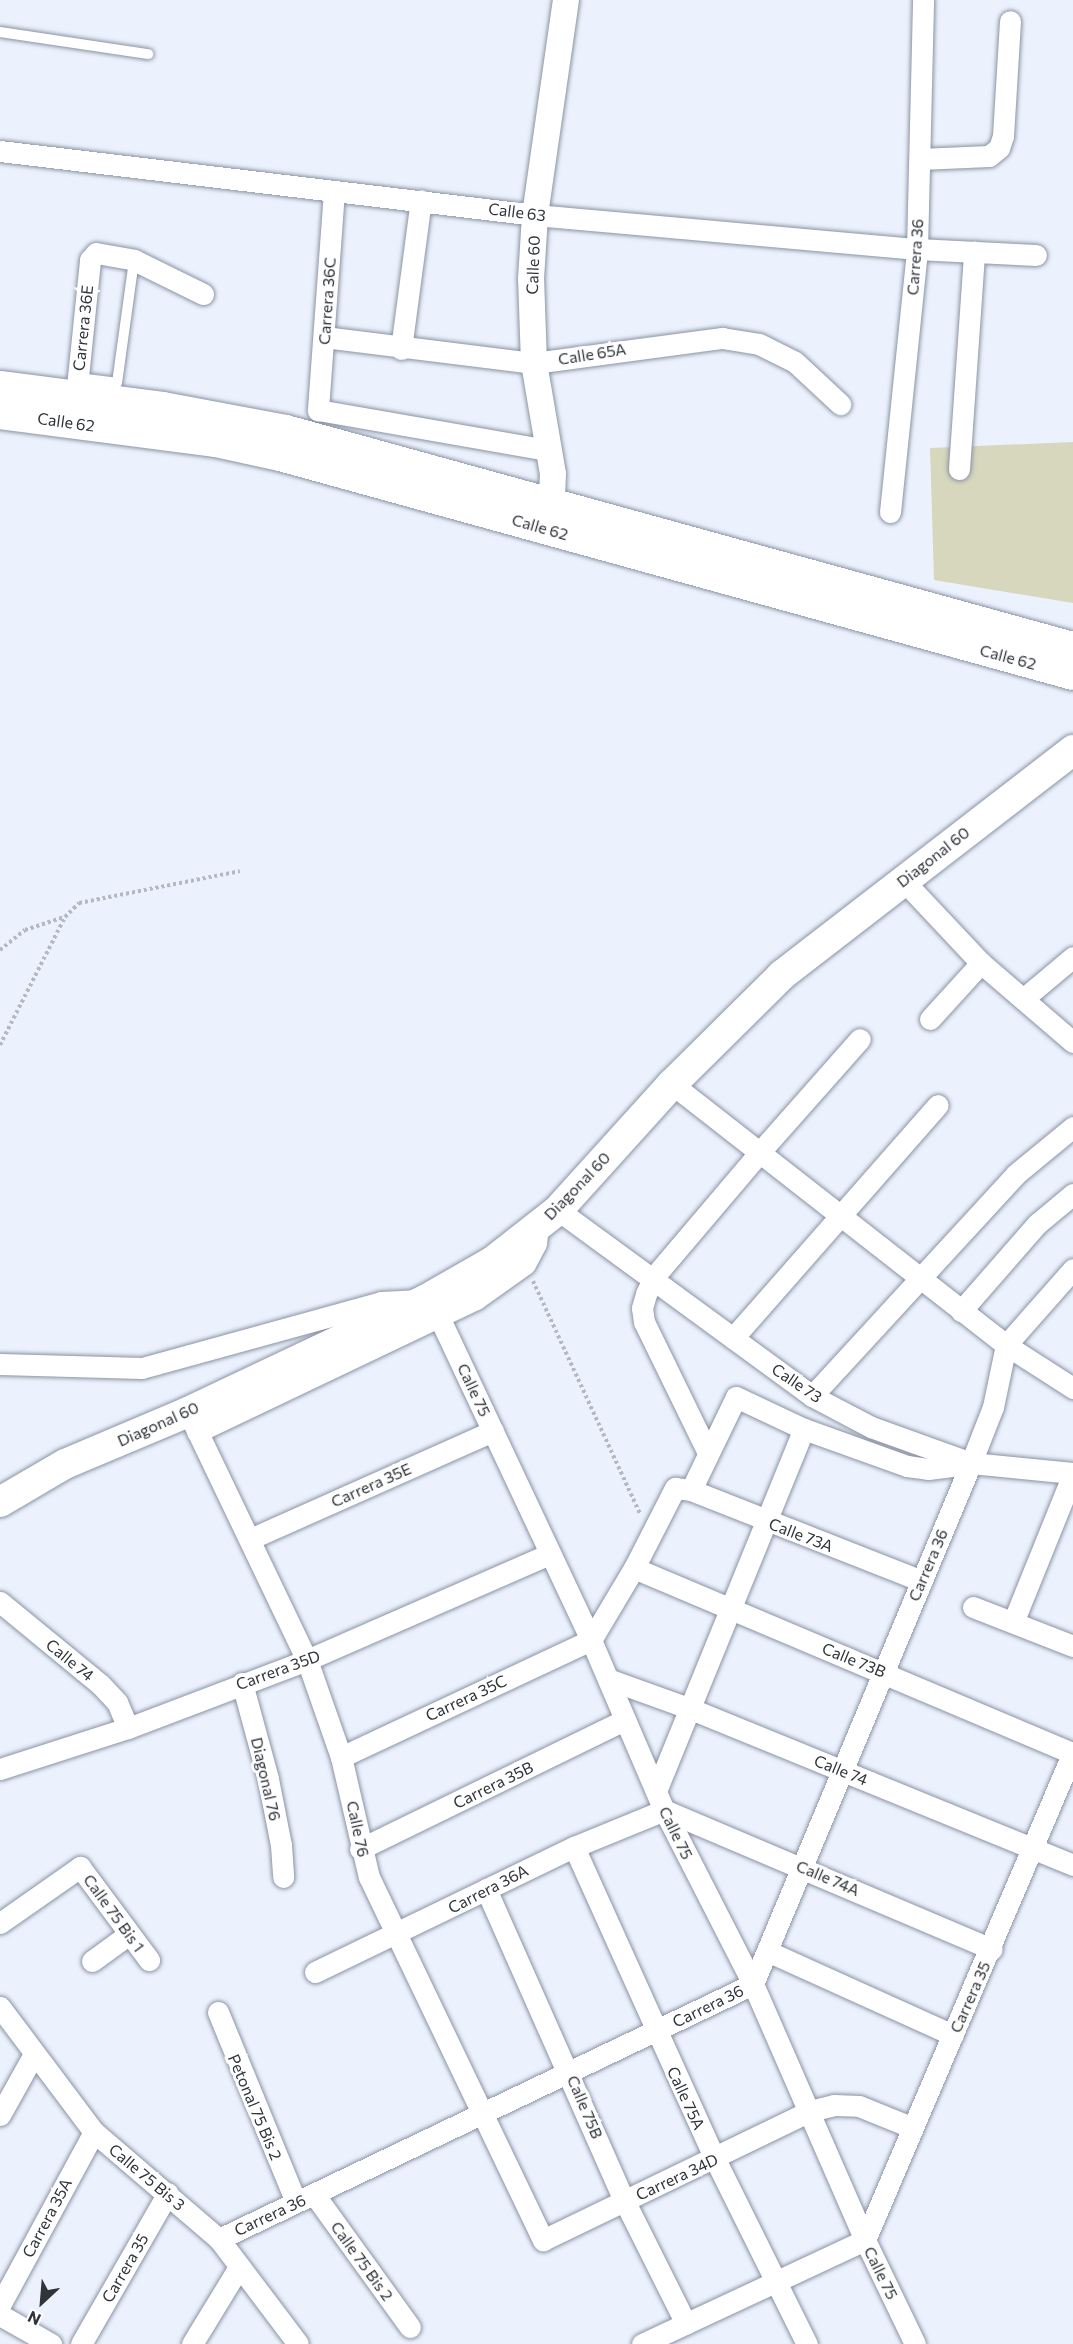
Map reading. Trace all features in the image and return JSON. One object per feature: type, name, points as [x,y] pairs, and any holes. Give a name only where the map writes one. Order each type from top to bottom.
[{"type":"main road","name":"Calle 62","points":[[0,386],[77,387],[163,407],[286,430],[552,516],[1073,675]]},
{"type":"main road","name":"Calle 62","points":[[0,414],[216,442],[270,453],[552,516],[1073,646]]},
{"type":"main road","name":"Diagonal 60","points":[[0,1503],[65,1464],[193,1422],[433,1310],[548,1218],[672,1084],[782,975],[1073,750]]},
{"type":"street","name":"Calle 60","points":[[552,516],[547,450],[534,363],[531,279],[535,215],[566,0]]},
{"type":"street","name":"Carrera 36","points":[[890,512],[917,249],[923,0]]},
{"type":"street","points":[[920,159],[989,156],[999,148],[1003,136],[1010,21]]},
{"type":"street","name":"Calle 63","points":[[0,151],[535,215],[917,249],[1036,255]]},
{"type":"street","name":"Carrera 36C","points":[[334,191],[318,411],[547,450]]},
{"type":"street","points":[[401,349],[421,200]]},
{"type":"street","name":"Carrera 36E","points":[[77,387],[90,260],[101,252],[134,260]]},
{"type":"street","points":[[959,469],[975,252]]},
{"type":"street","points":[[134,260],[203,294]]},
{"type":"street","name":"Calle 65A","points":[[324,338],[401,349],[534,363],[722,338],[759,344],[795,362],[840,404]]},
{"type":"street","points":[[903,880],[981,963],[1073,1042]]},
{"type":"street","points":[[1023,999],[1073,957]]},
{"type":"street","points":[[930,1019],[981,963]]},
{"type":"street","points":[[708,1453],[645,1322],[642,1308],[653,1278],[860,1039]]},
{"type":"street","points":[[672,1084],[961,1311],[1006,1345],[1073,1388]]},
{"type":"street","points":[[733,1338],[838,1215],[938,1105]]},
{"type":"street","points":[[812,1396],[1016,1174],[1073,1127]]},
{"type":"street","points":[[961,1311],[1037,1224],[1073,1194]]},
{"type":"street","points":[[0,1364],[142,1368],[381,1302],[433,1310],[525,1264],[548,1218]]},
{"type":"street","name":"Calle 73","points":[[548,1218],[653,1278],[812,1396],[895,1437],[971,1463],[1073,1474]]},
{"type":"street","points":[[1006,1345],[1073,1269]]},
{"type":"street","name":"Calle 75","points":[[433,1310],[493,1431],[591,1640],[660,1800],[753,1984],[865,2240],[915,2344]]},
{"type":"street","name":"Carrera 36","points":[[219,2239],[481,2111],[570,2072],[753,1984],[971,1463],[993,1407],[1006,1345]]},
{"type":"street","points":[[591,1640],[634,1568],[669,1498],[675,1488],[686,1488],[708,1453],[736,1397],[804,1429],[907,1466],[947,1469],[971,1463]]},
{"type":"street","name":"Calle 76","points":[[193,1422],[307,1660],[341,1757],[360,1849],[397,1935],[543,2240]]},
{"type":"street","points":[[660,1800],[691,1709],[804,1429]]},
{"type":"street","name":"Carrera 35E","points":[[250,1539],[493,1431]]},
{"type":"street","points":[[1014,1620],[1073,1474]]},
{"type":"street","name":"Calle 73A","points":[[686,1488],[767,1522],[922,1581]]},
{"type":"street","name":"Carrera 35D","points":[[0,1769],[128,1728],[307,1660],[550,1554]]},
{"type":"street","name":"Calle 73B","points":[[634,1568],[1073,1752]]},
{"type":"street","name":"Calle 74","points":[[0,1602],[100,1684],[117,1702],[128,1728]]},
{"type":"street","points":[[973,1607],[1014,1620],[1073,1646]]},
{"type":"street","name":"Carrera 35C","points":[[341,1757],[591,1640]]},
{"type":"street","name":"Calle 74","points":[[608,1679],[691,1709],[1073,1865]]},
{"type":"street","name":"Diagonal 76","points":[[242,1683],[268,1779],[281,1845],[283,1877]]},
{"type":"street","name":"Carrera 35B","points":[[360,1849],[625,1720]]},
{"type":"street","name":"Carrera 35","points":[[865,2240],[911,2127],[992,1949],[1073,1752]]},
{"type":"street","name":"Carrera 36A","points":[[315,1972],[397,1935],[574,1847],[660,1800]]},
{"type":"street","name":"Calle 74A","points":[[660,1800],[992,1949]]},
{"type":"street","name":"Calle 75A","points":[[574,1847],[715,2159],[807,2344]]},
{"type":"street","name":"Calle 75 Bis 1","points":[[0,1923],[80,1867],[149,1960]]},
{"type":"street","name":"Calle 75B","points":[[486,1889],[570,2072],[625,2202],[686,2324]]},
{"type":"street","points":[[92,1962],[129,1934]]},
{"type":"street","points":[[767,1951],[953,2035]]},
{"type":"street","name":"Calle 75 Bis 3","points":[[0,2007],[94,2132],[219,2239],[298,2344]]},
{"type":"street","name":"Petonal 75 Bis 2","points":[[218,2012],[304,2197]]},
{"type":"street","points":[[0,2034],[32,2052],[0,2115]]},
{"type":"street","name":"Carrera 34D","points":[[543,2240],[715,2159],[810,2111],[834,2105],[859,2106],[911,2127]]},
{"type":"street","name":"Carrera 35A","points":[[0,2305],[94,2132]]},
{"type":"street","name":"Carrera 35","points":[[81,2344],[168,2193]]},
{"type":"street","name":"Calle 75 Bis 2","points":[[304,2197],[410,2327]]},
{"type":"street","points":[[642,2344],[865,2240]]},
{"type":"street","points":[[192,2344],[240,2267]]},
{"type":"street","points":[[0,2315],[51,2344]]},
{"type":"lane","points":[[0,32],[148,54]]},
{"type":"lane","points":[[77,387],[117,383],[134,260]]},
{"type":"path","points":[[0,1045],[65,916],[79,903],[93,898],[240,871]]},
{"type":"path","points":[[0,950],[25,930],[65,916]]},
{"type":"path","points":[[525,1264],[650,1538]]},
{"type":"green space","points":[[1073,442],[1073,603],[934,580],[930,448]]}]
